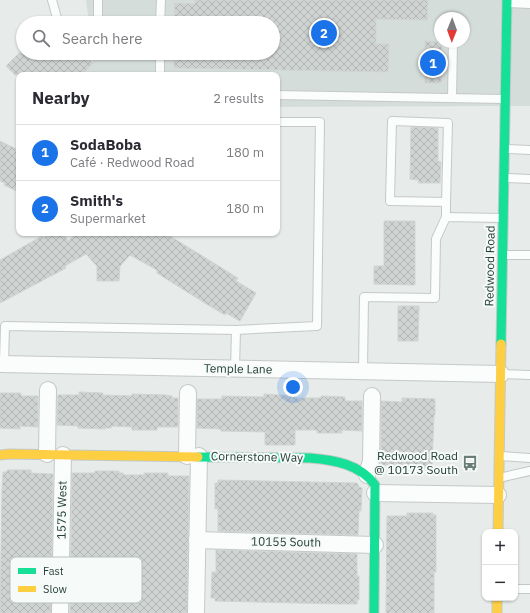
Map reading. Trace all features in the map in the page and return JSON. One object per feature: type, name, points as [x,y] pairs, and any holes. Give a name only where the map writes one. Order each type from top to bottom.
[{"type":"main road","name":"Redwood Road","points":[[498,529],[507,1]]},
{"type":"main road","name":"Cornerstone Way","points":[[0,455],[64,454],[326,459],[355,468],[367,476]]},
{"type":"main road","points":[[367,476],[375,485],[374,613]]},
{"type":"main road","points":[[497,601],[497,613]]},
{"type":"street","name":"Temple Lane","points":[[2,364],[500,374]]},
{"type":"street","points":[[48,390],[48,454]]},
{"type":"street","points":[[188,393],[197,540],[196,613]]},
{"type":"street","points":[[367,476],[371,461],[372,396]]},
{"type":"street","name":"1575 West","points":[[61,557],[64,454]]},
{"type":"street","points":[[375,493],[498,495]]},
{"type":"street","name":"10155 South","points":[[197,540],[375,545]]},
{"type":"street","name":"1575 West","points":[[60,603],[60,613]]},
{"type":"lane","points":[[52,0],[56,16]]},
{"type":"lane","points":[[98,0],[98,16]]},
{"type":"lane","points":[[160,0],[160,16]]},
{"type":"lane","points":[[507,1],[530,4]]},
{"type":"lane","points":[[452,98],[453,48]]},
{"type":"lane","points":[[160,60],[160,72]]},
{"type":"lane","points":[[280,95],[505,98]]},
{"type":"lane","points":[[363,371],[364,297],[435,298],[436,239],[446,217],[448,123],[392,121],[390,200],[446,202]]},
{"type":"lane","points":[[2,364],[5,326],[236,330],[317,326],[320,122],[280,122]]},
{"type":"lane","points":[[504,149],[530,150]]},
{"type":"lane","points":[[504,178],[530,178]]},
{"type":"lane","points":[[446,217],[503,218]]},
{"type":"lane","points":[[503,255],[530,255]]},
{"type":"lane","points":[[235,368],[236,330]]},
{"type":"lane","points":[[500,374],[530,375]]},
{"type":"lane","points":[[499,456],[530,458]]},
{"type":"lane","points":[[499,479],[530,471]]},
{"type":"lane","points":[[518,589],[530,589]]},
{"type":"shaded area","points":[[86,0],[530,0],[530,106],[280,107],[280,72],[85,72],[93,63],[93,60],[280,60],[280,16],[88,16]]},
{"type":"building","points":[[195,0],[428,0],[427,20],[376,19],[376,44],[389,44],[388,72],[174,68],[174,60],[280,60],[280,16],[174,16],[175,3],[195,4]]},
{"type":"building","points":[[425,41],[434,42],[434,48],[442,48],[441,83],[425,83]]},
{"type":"building","points":[[16,56],[16,60],[90,60],[93,63],[85,72],[16,72],[16,75],[6,66]]},
{"type":"building","points":[[411,127],[438,128],[438,161],[441,162],[440,183],[418,183],[419,180],[410,179]]},
{"type":"building","points":[[0,141],[16,149],[16,191],[4,185],[5,183],[0,181]]},
{"type":"building","points":[[384,221],[415,221],[415,285],[374,284],[374,266],[384,266]]},
{"type":"building","points":[[42,236],[43,238],[47,236],[66,236],[68,241],[74,236],[170,236],[238,278],[236,281],[256,293],[240,321],[226,313],[225,315],[208,305],[157,273],[157,270],[130,255],[120,266],[119,281],[97,281],[97,266],[86,254],[65,266],[66,268],[0,303],[0,260]]},
{"type":"building","points":[[398,306],[419,306],[418,341],[398,341]]},
{"type":"building","points":[[79,392],[103,393],[103,395],[165,395],[172,396],[172,398],[178,398],[178,427],[157,427],[157,430],[132,430],[132,427],[112,426],[111,428],[105,429],[78,428],[78,426],[57,425],[58,395],[79,395]]},
{"type":"building","points":[[0,393],[21,393],[21,396],[38,396],[38,427],[20,426],[20,429],[0,428]]},
{"type":"building","points":[[264,394],[296,396],[296,398],[321,398],[321,396],[345,397],[345,401],[362,401],[362,431],[342,430],[342,433],[317,433],[317,430],[295,430],[295,445],[265,445],[265,432],[221,431],[221,429],[197,428],[197,399],[222,399],[222,396],[264,397]]},
{"type":"building","points":[[402,398],[435,399],[432,466],[429,466],[429,468],[404,468],[404,465],[381,465],[381,401],[402,402]]},
{"type":"building","points":[[7,470],[31,470],[31,473],[53,474],[52,557],[10,557],[10,603],[51,603],[51,613],[0,613],[2,491],[3,472],[7,472]]},
{"type":"building","points":[[95,471],[119,471],[119,473],[123,473],[123,475],[168,473],[168,476],[189,476],[187,613],[70,613],[70,603],[142,603],[142,557],[71,557],[72,473],[95,473]]},
{"type":"building","points":[[218,480],[357,483],[359,487],[362,488],[358,535],[218,531],[218,509],[215,509],[215,483],[218,483]]},
{"type":"building","points":[[407,513],[433,513],[433,515],[436,515],[434,613],[386,613],[387,516],[407,516]]},
{"type":"building","points":[[216,550],[357,554],[359,600],[357,600],[357,604],[215,601],[215,598],[211,598],[212,572],[216,572]]},
{"type":"traffic: fast","points":[[501,344],[507,0]]},
{"type":"traffic: fast","points":[[198,457],[319,459],[346,464],[362,472],[369,478],[375,485],[374,613]]},
{"type":"traffic: slow","points":[[498,529],[501,344]]},
{"type":"traffic: slow","points":[[0,455],[198,457]]},
{"type":"traffic: slow","points":[[497,601],[497,613]]},
{"type":"place","name":"Smith's","points":[[324,33]]},
{"type":"place","name":"SodaBoba","points":[[433,63]]},
{"type":"place","name":"Redwood Road @ 10173 South","points":[[470,463]]}]
